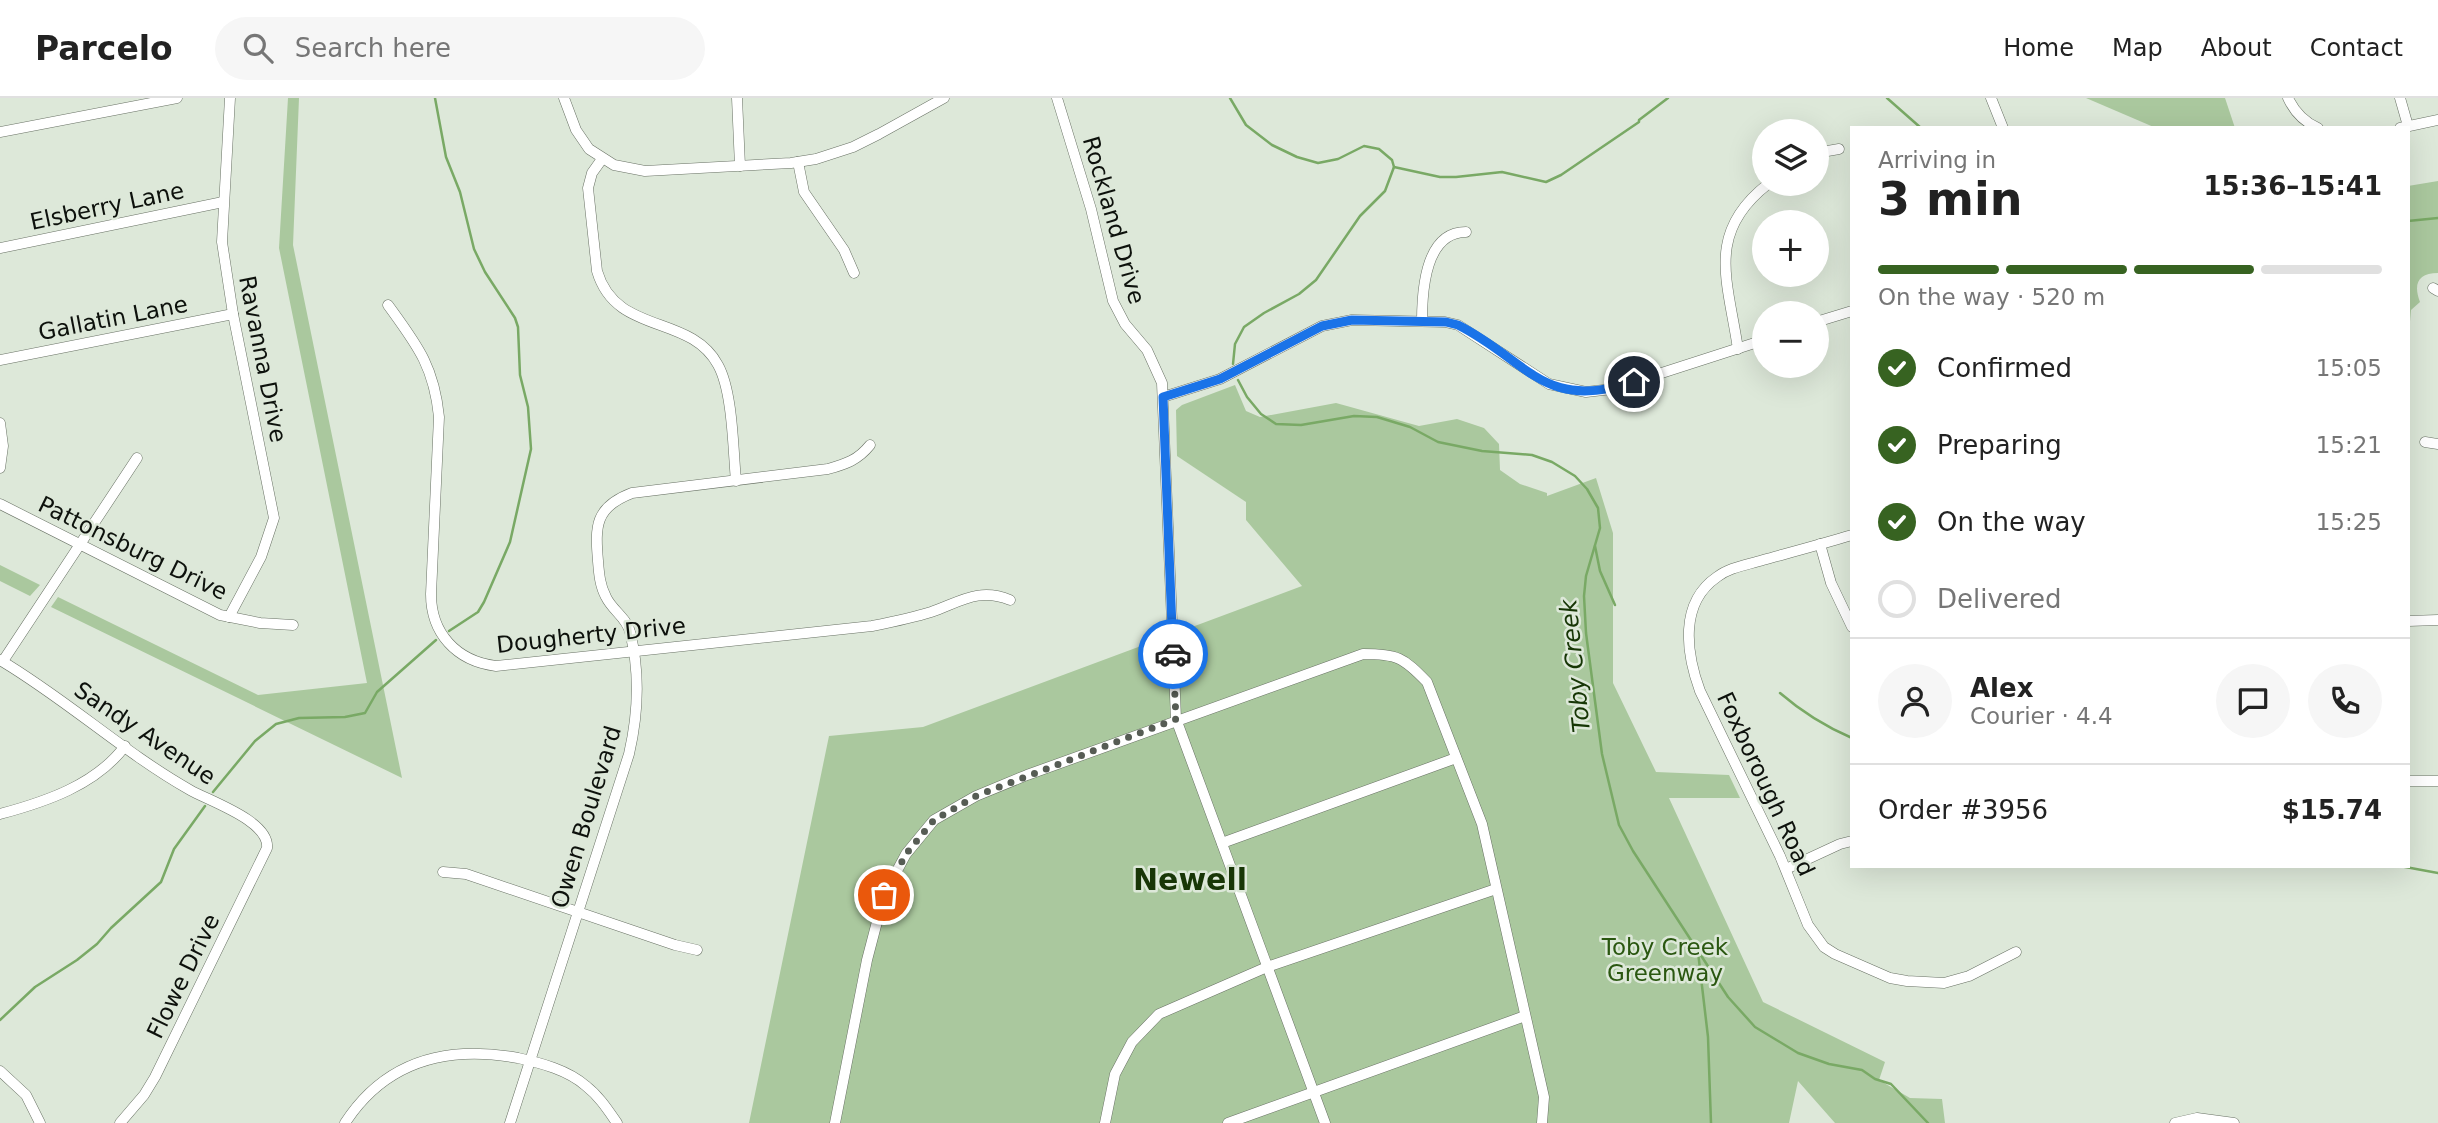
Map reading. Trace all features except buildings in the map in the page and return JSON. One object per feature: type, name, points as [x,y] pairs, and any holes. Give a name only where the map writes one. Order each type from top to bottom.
[{"type":"street","points":[[0,132],[177,98]]},
{"type":"street","name":"Ravanna Drive","points":[[229,617],[261,556],[274,518],[233,314],[222,242],[230,98]]},
{"type":"street","points":[[564,98],[579,137],[602,159],[614,165],[637,170],[798,162],[828,156],[853,147],[944,98]]},
{"type":"street","points":[[737,98],[740,166]]},
{"type":"street","name":"Rockland Drive","points":[[1057,98],[1091,209],[1113,301],[1125,324],[1155,363],[1162,383],[1176,719],[1325,1123]]},
{"type":"street","points":[[1991,98],[2002,126]]},
{"type":"street","points":[[2288,98],[2294,110],[2313,126]]},
{"type":"street","points":[[2400,98],[2404,126]]},
{"type":"street","points":[[2409,126],[2438,120]]},
{"type":"street","points":[[1829,151],[1839,149]]},
{"type":"street","points":[[602,159],[592,173],[588,188],[600,283],[611,300],[628,313],[690,337],[714,358],[725,382],[736,481]]},
{"type":"street","points":[[798,162],[804,192],[844,250],[854,273]]},
{"type":"street","points":[[1738,349],[1726,268],[1726,244],[1731,227],[1742,207],[1754,196]]},
{"type":"street","name":"Elsberry Lane","points":[[0,248],[223,202]]},
{"type":"street","points":[[1422,321],[1422,293],[1429,263],[1446,237],[1457,232],[1466,232]]},
{"type":"street","name":"Dougherty Drive","points":[[388,305],[419,348],[432,377],[437,397],[439,417],[431,594],[433,617],[441,635],[450,646],[471,660],[496,666],[872,626],[914,617],[980,595],[992,594],[1010,600]]},
{"type":"street","points":[[1829,319],[1850,312]]},
{"type":"street","name":"Gallatin Lane","points":[[0,360],[233,314]]},
{"type":"street","points":[[1163,397],[1220,379],[1322,326],[1352,320],[1422,321],[1458,325],[1541,380],[1556,387],[1586,392],[1612,389],[1752,345]]},
{"type":"street","points":[[0,423],[4,446],[0,468]]},
{"type":"street","points":[[2425,443],[2438,444]]},
{"type":"street","name":"Owen Boulevard","points":[[510,1123],[634,732],[636,685],[633,652],[627,624],[610,603],[600,578],[595,533],[601,515],[611,503],[632,493],[848,464],[870,445]]},
{"type":"street","points":[[1,661],[137,458]]},
{"type":"street","name":"Pattonsburg Drive","points":[[0,504],[220,615],[260,624],[293,625]]},
{"type":"street","name":"Foxborough Road","points":[[1850,536],[1730,570],[1718,576],[1699,595],[1694,604],[1689,630],[1691,665],[1700,691],[1786,869],[1815,937],[1835,954],[1879,974],[1907,981],[1944,983],[1969,976],[2016,952]]},
{"type":"street","points":[[1820,544],[1831,583],[1850,623]]},
{"type":"street","points":[[2410,621],[2438,620]]},
{"type":"street","points":[[835,1123],[867,960],[884,895],[906,854],[934,820],[976,796],[1176,719],[1363,654],[1390,654],[1412,666],[1427,682],[1482,824],[1544,1097],[1542,1123]]},
{"type":"street","name":"Sandy Avenue","points":[[1,661],[190,790],[244,818],[267,839]]},
{"type":"street","points":[[0,814],[30,806],[81,783],[110,763],[125,746]]},
{"type":"street","points":[[1222,843],[1456,758]]},
{"type":"street","points":[[2410,781],[2438,781]]},
{"type":"street","name":"Flowe Drive","points":[[120,1123],[144,1096],[155,1077],[267,848],[267,839]]},
{"type":"street","points":[[1786,869],[1850,842]]},
{"type":"street","points":[[443,872],[466,873],[696,950]]},
{"type":"street","points":[[1105,1123],[1115,1074],[1132,1042],[1159,1014],[1267,967],[1496,889]]},
{"type":"street","points":[[1228,1123],[1525,1016]]},
{"type":"street","points":[[345,1123],[366,1097],[400,1070],[426,1059],[476,1053],[530,1061],[570,1075],[587,1086],[617,1123]]},
{"type":"street","points":[[0,1071],[26,1095],[40,1123]]},
{"type":"street","points":[[2175,1123],[2197,1118],[2234,1123]]},
{"type":"green space","points":[[288,98],[299,98],[293,245],[402,778],[51,607],[58,597],[258,695],[367,683],[279,248]]},
{"type":"green space","points":[[2086,98],[2225,98],[2234,126],[2151,126]]},
{"type":"green space","points":[[2438,181],[2438,273],[2426,275],[2419,281],[2417,290],[2420,302],[2411,310],[2410,321],[2410,186]]},
{"type":"green space","name":"Toby Creek Greenway","points":[[1235,385],[1246,411],[1260,417],[1336,403],[1419,426],[1457,419],[1484,428],[1499,444],[1500,470],[1520,484],[1547,493],[1547,496],[1596,478],[1613,533],[1613,683],[1656,772],[1729,775],[1740,798],[1669,798],[1763,1002],[1885,1062],[1879,1080],[1910,1098],[1942,1099],[1945,1123],[1835,1123],[1798,1081],[1789,1123],[749,1123],[829,736],[923,727],[1302,586],[1246,520],[1246,502],[1177,456],[1176,410],[1182,405]]},
{"type":"green space","points":[[0,565],[40,585],[30,596],[0,581]]},
{"type":"waterway","points":[[435,98],[446,157],[460,192],[474,249],[518,327],[520,375],[528,407],[531,449],[510,542],[484,602],[478,612],[449,631]]},
{"type":"waterway","name":"Toby Creek","points":[[1230,98],[1246,125],[1272,145],[1297,157],[1318,163],[1338,159],[1364,146],[1379,149],[1392,160],[1394,167],[1385,191],[1360,216],[1316,280],[1299,294],[1244,327],[1235,344],[1233,364]]},
{"type":"waterway","points":[[1394,167],[1440,177],[1502,172],[1546,182],[1561,175],[1639,122],[1668,98]]},
{"type":"waterway","points":[[1887,98],[1919,126]]},
{"type":"waterway","points":[[2410,221],[2438,218]]},
{"type":"waterway","name":"Toby Creek","points":[[1238,380],[1261,414],[1276,424],[1301,425],[1354,416],[1377,417],[1410,427],[1438,442],[1482,451],[1532,455],[1552,462],[1575,476],[1587,489],[1598,508],[1600,528],[1586,576],[1584,596],[1586,633],[1602,754],[1619,825],[1633,851],[1728,997],[1755,1027],[1798,1053],[1829,1064],[1862,1070],[1875,1079],[1891,1084],[1928,1123]]},
{"type":"waterway","points":[[1595,546],[1600,571],[1615,605]]},
{"type":"waterway","points":[[213,792],[255,741],[276,724],[299,718],[345,717],[365,713],[377,692],[436,640]]},
{"type":"waterway","points":[[1780,693],[1814,718],[1850,737]]},
{"type":"waterway","points":[[0,1020],[35,987],[97,944],[161,882],[174,849],[205,806]]},
{"type":"waterway","points":[[2410,868],[2438,873]]},
{"type":"waterway","name":"Toby Creek","points":[[1698,952],[1708,1037],[1711,1123]]},
{"type":"way so far","points":[[884,895],[906,854],[934,820],[976,796],[1176,719],[1173,654]]},
{"type":"district","name":"Newell","points":[[1190,880]]},
{"type":"route","points":[[1173,654],[1163,397],[1220,379],[1322,326],[1352,320],[1446,322],[1458,325],[1534,376],[1556,387],[1573,391],[1595,392],[1634,382]]}]
